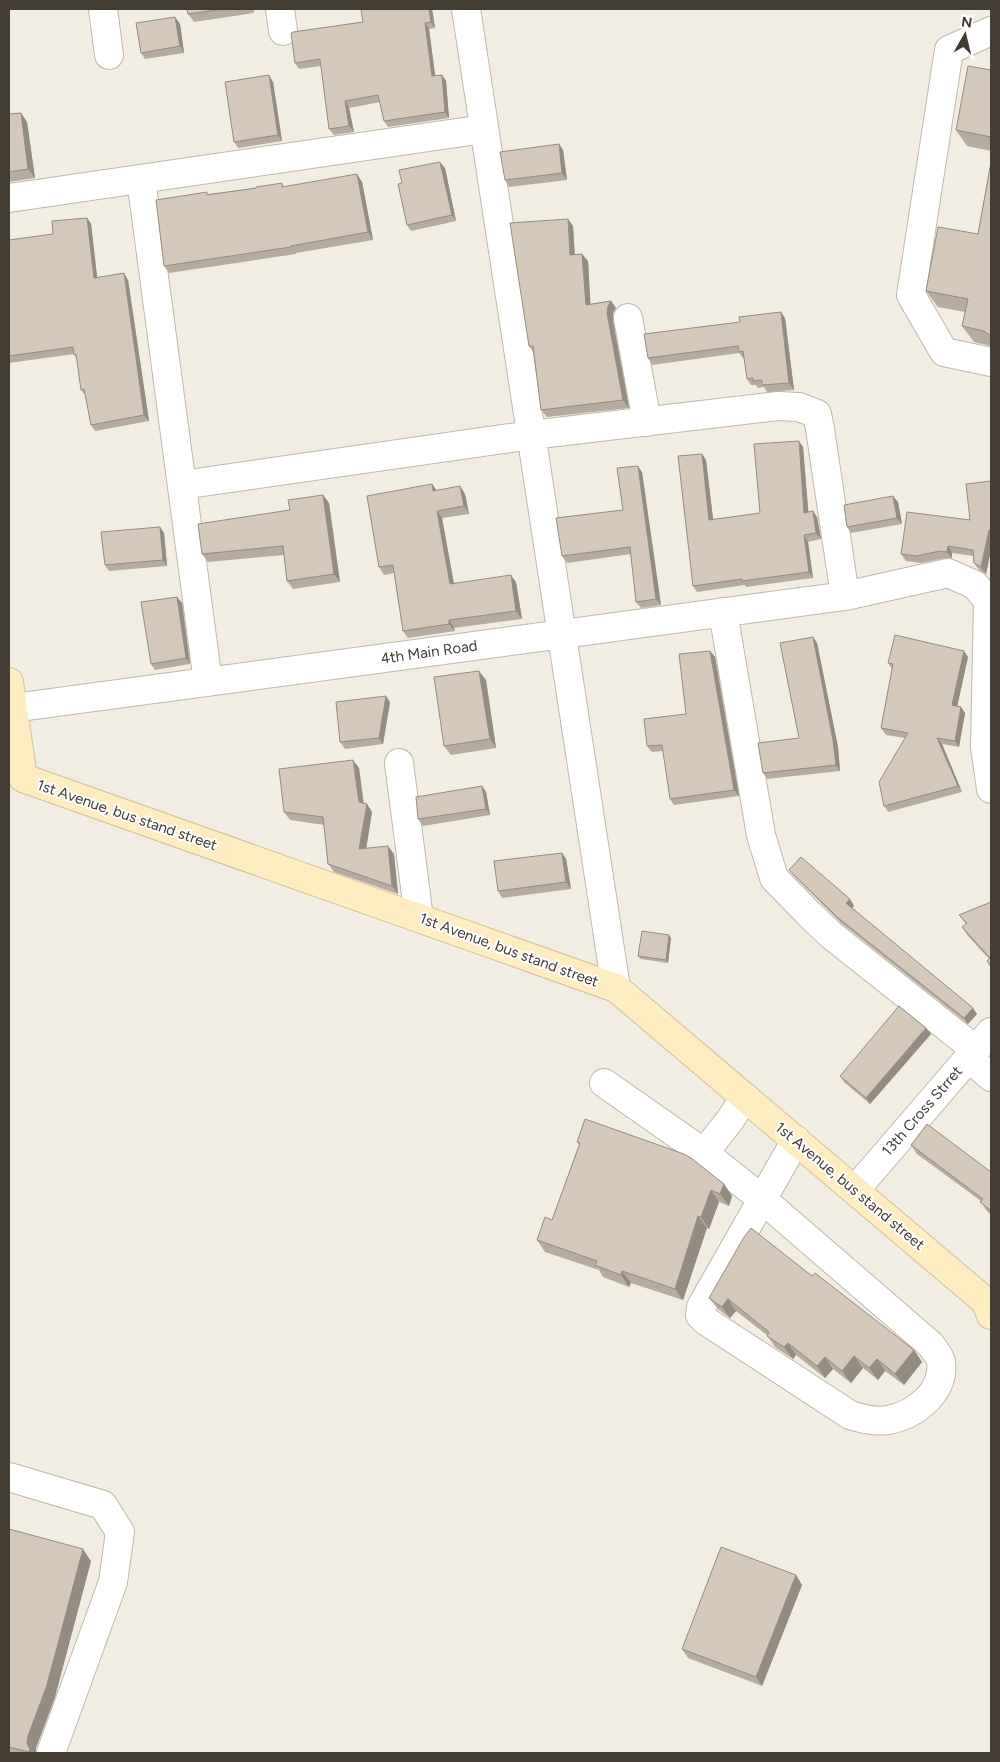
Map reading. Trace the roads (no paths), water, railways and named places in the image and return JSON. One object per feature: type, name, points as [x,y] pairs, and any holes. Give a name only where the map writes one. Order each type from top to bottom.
[{"type":"street","points":[[103,9],[109,55]]},
{"type":"street","points":[[466,9],[616,988]]},
{"type":"street","points":[[991,31],[949,50],[911,295],[944,352],[991,362]]},
{"type":"street","points":[[9,198],[484,129]]},
{"type":"street","points":[[141,179],[208,682]]},
{"type":"street","points":[[628,318],[647,422]]},
{"type":"street","points":[[182,485],[531,435],[778,406],[799,407],[817,414],[845,596]]},
{"type":"street","name":"4th Main Road","points":[[11,695],[208,682],[845,596],[948,573],[975,585],[988,601],[988,725],[985,747],[991,789]]},
{"type":"street","points":[[723,612],[761,835],[774,878],[830,935],[978,1046],[991,1077]]},
{"type":"street","name":"1st Avenue, bus stand street","points":[[11,695],[16,775],[616,988],[985,1300],[991,1315]]},
{"type":"street","points":[[400,763],[419,918]]},
{"type":"street","name":"13th Cross Strret","points":[[854,1190],[978,1046]]},
{"type":"street","points":[[604,1083],[704,1153],[762,1199],[931,1345],[941,1361],[938,1386],[925,1402],[906,1415],[887,1420],[863,1419],[850,1415],[700,1315],[701,1308],[762,1199],[796,1140]]},
{"type":"street","points":[[704,1153],[745,1097]]},
{"type":"street","points":[[9,1477],[103,1505],[120,1532],[113,1582],[51,1753]]}]
